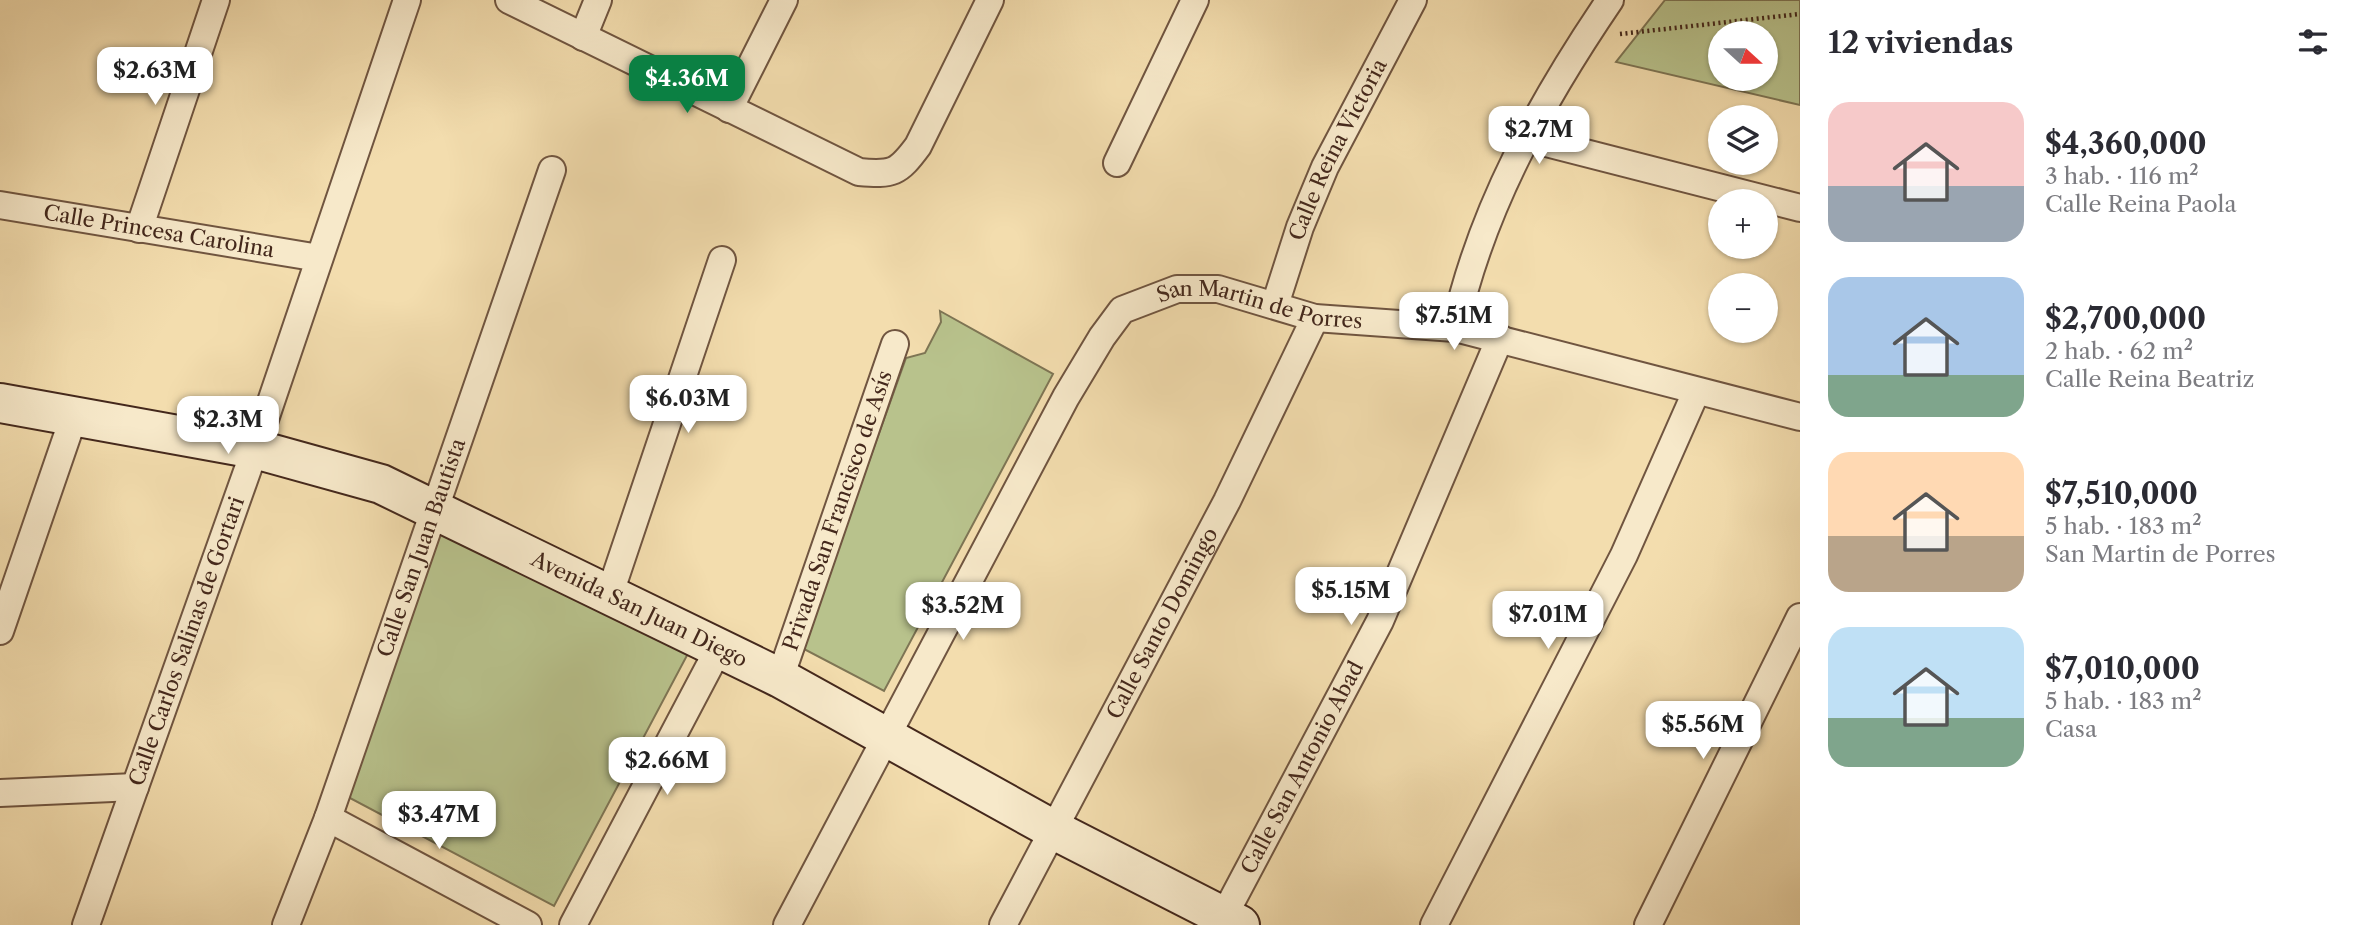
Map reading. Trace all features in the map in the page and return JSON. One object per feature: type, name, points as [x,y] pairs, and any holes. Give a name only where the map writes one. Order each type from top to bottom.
[{"type":"street","points":[[139,229],[216,0]]},
{"type":"street","name":"Calle Carlos Salinas de Gortari","points":[[86,925],[255,449],[407,0]]},
{"type":"street","points":[[509,0],[859,172],[881,174],[902,167],[918,146],[990,0]]},
{"type":"street","points":[[583,37],[598,0]]},
{"type":"street","points":[[729,109],[783,0]]},
{"type":"street","points":[[1116,163],[1195,0]]},
{"type":"street","name":"Calle Reina Victoria","points":[[1275,305],[1300,227],[1325,167],[1413,0]]},
{"type":"street","points":[[1455,328],[1466,277],[1480,237],[1527,138],[1584,38],[1610,0]]},
{"type":"street","points":[[1527,138],[1800,208]]},
{"type":"street","name":"Calle San Juan Bautista","points":[[286,925],[328,818],[552,170]]},
{"type":"street","name":"Calle Princesa Carolina","points":[[0,205],[319,258]]},
{"type":"street","points":[[609,596],[722,260]]},
{"type":"street","name":"San Martin de Porres","points":[[787,925],[1066,397],[1102,337],[1122,310],[1177,289],[1218,289],[1315,318],[1455,328],[1800,417]]},
{"type":"street","name":"Calle Santo Domingo","points":[[1003,925],[1227,501],[1315,318]]},
{"type":"street","name":"Calle San Antonio Abad","points":[[1228,922],[1380,621],[1500,338]]},
{"type":"street","name":"Privada San Francisco de Asís","points":[[780,678],[895,344]]},
{"type":"street","points":[[1434,925],[1624,555],[1696,392]]},
{"type":"street","name":"Avenida San Juan Diego","points":[[0,403],[255,449],[360,477],[780,678],[1054,830],[1228,922]]},
{"type":"street","points":[[0,631],[74,416]]},
{"type":"street","points":[[1648,925],[1800,617]]},
{"type":"street","points":[[573,925],[719,648]]},
{"type":"street","points":[[0,793],[135,787]]},
{"type":"street","points":[[328,818],[528,925]]},
{"type":"path","points":[[1584,38],[1800,14]]},
{"type":"green space","points":[[1665,0],[1800,0],[1800,105],[1740,91],[1778,91],[1778,21],[1708,21],[1708,84],[1616,62]]},
{"type":"green space","points":[[940,311],[1053,374],[884,691],[802,648],[906,358],[925,353],[941,322]]},
{"type":"green space","points":[[443,524],[692,646],[554,906],[348,797]]}]
